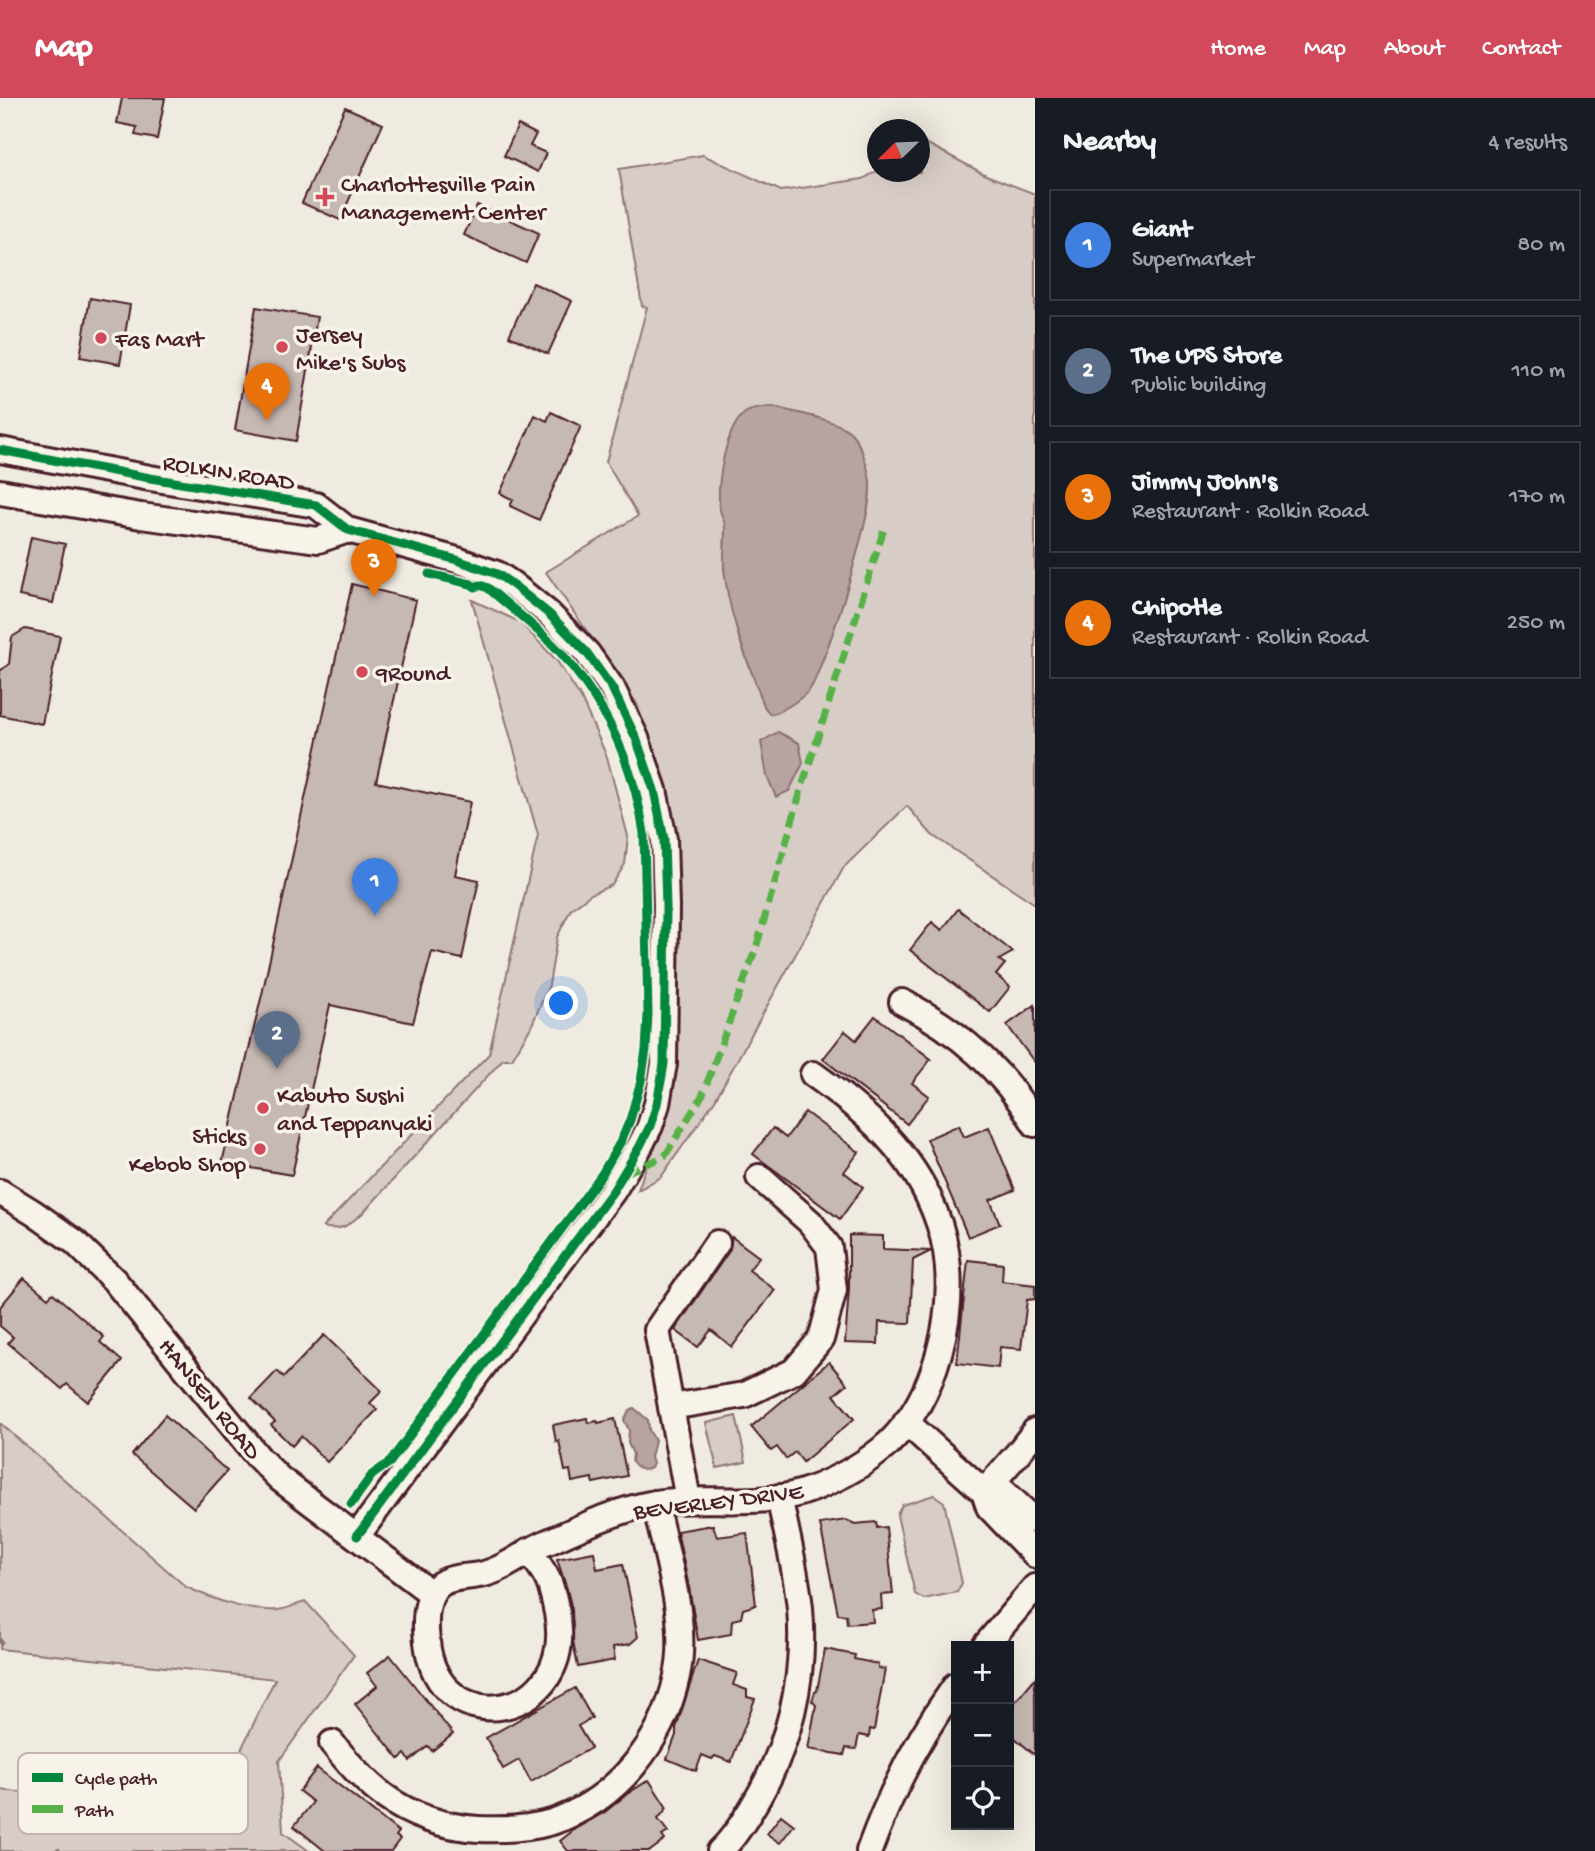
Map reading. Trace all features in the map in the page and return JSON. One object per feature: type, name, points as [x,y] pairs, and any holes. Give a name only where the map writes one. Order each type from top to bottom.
[{"type":"street","name":"ROLKIN ROAD","points":[[0,450],[316,505],[348,530],[497,574],[549,614],[587,653],[612,688],[624,711],[648,770],[664,839],[666,907],[664,1064],[650,1126],[613,1191],[357,1536]]},
{"type":"street","points":[[0,492],[141,516],[318,540],[348,530]]},
{"type":"street","points":[[902,1002],[962,1039],[988,1062],[1024,1105],[1035,1124]]},
{"type":"street","name":"BEVERLEY DRIVE","points":[[432,1594],[439,1585],[449,1580],[485,1574],[504,1567],[528,1551],[611,1515],[655,1503],[688,1500],[748,1501],[809,1490],[837,1479],[863,1463],[889,1442],[906,1422],[928,1385],[939,1353],[946,1319],[946,1251],[928,1196],[906,1160],[869,1118],[814,1074]]},
{"type":"street","points":[[671,1407],[744,1395],[794,1371],[821,1339],[834,1290],[829,1247],[810,1222],[759,1177]]},
{"type":"street","name":"HANSEN ROAD","points":[[0,1192],[75,1242],[114,1280],[259,1458],[280,1479],[432,1594]]},
{"type":"street","points":[[688,1500],[657,1330],[717,1243]]},
{"type":"street","points":[[906,1422],[984,1492],[989,1507],[1035,1555]]},
{"type":"street","points":[[984,1492],[1035,1431]]},
{"type":"street","points":[[984,1492],[1003,1491],[1035,1521]]},
{"type":"street","points":[[720,1851],[764,1789],[790,1724],[797,1686],[801,1647],[800,1609],[779,1497]]},
{"type":"street","points":[[332,1743],[364,1780],[386,1797],[436,1822],[461,1827],[524,1828],[550,1822],[598,1799],[618,1782],[656,1735],[668,1710],[678,1672],[680,1617],[655,1503]]},
{"type":"street","points":[[432,1594],[425,1629],[428,1653],[443,1686],[465,1702],[481,1707],[513,1704],[528,1696],[551,1672],[558,1653],[560,1636],[552,1589],[545,1571],[528,1551]]},
{"type":"street","points":[[989,1641],[1035,1587]]},
{"type":"street","points":[[869,1851],[900,1780],[951,1693]]},
{"type":"shaded area","points":[[930,145],[986,175],[1035,194],[1035,904],[932,835],[907,806],[844,867],[715,1100],[661,1177],[638,1190],[668,1102],[677,828],[637,704],[546,572],[638,516],[606,462],[647,307],[642,306],[619,169],[703,155],[781,191],[867,177],[867,182],[930,182]],"holes":[[[772,407],[837,425],[852,434],[868,475],[870,492],[867,514],[844,598],[810,689],[765,708],[739,638],[724,569],[725,523],[759,409]]]},
{"type":"shaded area","points":[[772,407],[836,424],[852,434],[862,451],[870,484],[867,513],[852,570],[815,681],[797,701],[770,714],[765,708],[746,657],[730,604],[724,568],[725,525],[720,510],[719,487],[727,444],[738,420],[748,411]]},
{"type":"shaded area","points":[[472,600],[520,622],[557,661],[581,698],[607,757],[628,836],[625,864],[612,885],[591,894],[571,909],[557,937],[549,985],[531,1027],[512,1059],[503,1059],[363,1213],[344,1226],[335,1229],[323,1227],[489,1054],[538,835]]},
{"type":"shaded area","points":[[778,732],[799,743],[803,763],[789,791],[776,797],[767,776],[761,742]]},
{"type":"shaded area","points":[[634,1408],[648,1420],[649,1430],[655,1441],[651,1457],[653,1464],[645,1470],[632,1462],[633,1454],[628,1443],[629,1430],[624,1420]]},
{"type":"shaded area","points":[[736,1416],[746,1462],[717,1468],[706,1423]]},
{"type":"shaded area","points":[[0,1423],[186,1587],[219,1601],[254,1609],[278,1610],[306,1602],[354,1655],[279,1761],[283,1832],[309,1851],[0,1851],[0,1790],[18,1792],[18,1834],[248,1834],[248,1753],[240,1753],[275,1679],[0,1649]]},
{"type":"shaded area","points":[[934,1495],[944,1502],[962,1583],[957,1592],[924,1599],[915,1594],[897,1515],[902,1505]]},
{"type":"building","points":[[122,98],[165,98],[157,139],[135,135],[137,127],[117,123]]},
{"type":"building","points":[[345,107],[383,124],[340,220],[302,203]]},
{"type":"building","points":[[518,125],[536,134],[530,146],[546,153],[538,172],[504,156]]},
{"type":"building","points":[[477,205],[539,233],[526,263],[464,235]]},
{"type":"building","points":[[533,283],[572,301],[548,354],[509,336]]},
{"type":"building","points":[[90,298],[130,305],[120,364],[80,357]]},
{"type":"building","points":[[256,307],[317,317],[296,441],[235,430]]},
{"type":"building","points":[[551,412],[581,426],[539,520],[510,506],[513,500],[500,493],[535,415],[547,421]]},
{"type":"building","points":[[31,537],[65,544],[53,603],[19,596]]},
{"type":"building","points":[[352,584],[416,600],[376,782],[470,802],[455,875],[479,880],[462,959],[432,952],[413,1023],[330,1005],[292,1175],[222,1163],[263,990]]},
{"type":"building","points":[[25,629],[60,636],[42,724],[0,715],[0,671],[9,664],[12,637]]},
{"type":"building","points":[[958,909],[1013,952],[999,960],[1005,964],[996,975],[1010,987],[990,1012],[910,950],[932,922],[942,930]]},
{"type":"building","points":[[1035,1005],[1035,1063],[1007,1025]]},
{"type":"building","points":[[875,1016],[931,1059],[912,1083],[929,1096],[907,1124],[823,1059],[845,1031],[856,1040]]},
{"type":"building","points":[[805,1112],[859,1152],[844,1172],[863,1187],[840,1219],[753,1154],[773,1128],[786,1138]]},
{"type":"building","points":[[959,1125],[964,1137],[989,1127],[1015,1190],[990,1200],[1000,1224],[968,1237],[927,1139]]},
{"type":"building","points":[[849,1235],[883,1236],[883,1249],[931,1251],[913,1260],[910,1323],[879,1322],[878,1344],[845,1343]]},
{"type":"building","points":[[732,1237],[759,1257],[749,1270],[775,1290],[732,1347],[711,1330],[698,1347],[675,1330],[729,1251]]},
{"type":"building","points":[[968,1260],[1003,1264],[1002,1281],[1035,1285],[1035,1299],[1027,1300],[1021,1349],[1000,1347],[998,1368],[957,1363]]},
{"type":"building","points":[[24,1278],[48,1298],[53,1293],[104,1337],[100,1342],[122,1361],[88,1402],[67,1384],[62,1389],[8,1343],[13,1337],[0,1326],[0,1307]]},
{"type":"building","points":[[324,1335],[382,1391],[370,1403],[377,1410],[327,1462],[301,1436],[292,1446],[271,1425],[275,1422],[251,1398],[277,1371],[284,1377]]},
{"type":"building","points":[[829,1362],[847,1384],[834,1395],[854,1419],[803,1462],[795,1452],[786,1459],[777,1447],[771,1451],[751,1427]]},
{"type":"building","points":[[165,1415],[227,1471],[194,1508],[132,1455]]},
{"type":"building","points":[[587,1418],[588,1423],[615,1419],[627,1476],[593,1483],[592,1478],[572,1482],[570,1470],[565,1471],[553,1425]]},
{"type":"building","points":[[846,1520],[855,1524],[876,1522],[877,1528],[886,1527],[893,1594],[881,1595],[882,1609],[872,1610],[873,1622],[847,1624],[846,1615],[838,1614],[820,1524]]},
{"type":"building","points":[[713,1525],[717,1537],[747,1533],[756,1605],[743,1609],[741,1618],[732,1620],[731,1634],[698,1640],[677,1531]]},
{"type":"building","points":[[594,1552],[597,1569],[623,1564],[638,1637],[630,1644],[613,1647],[615,1660],[578,1667],[573,1641],[572,1610],[557,1559]]},
{"type":"building","points":[[825,1649],[855,1655],[854,1659],[878,1664],[878,1668],[885,1669],[874,1730],[870,1729],[869,1737],[859,1735],[856,1749],[846,1748],[844,1755],[808,1749],[816,1705],[812,1701],[817,1691]]},
{"type":"building","points":[[390,1655],[453,1734],[432,1751],[428,1746],[410,1761],[405,1754],[399,1759],[355,1704],[377,1686],[367,1673]]},
{"type":"building","points":[[698,1660],[737,1673],[733,1685],[747,1690],[747,1697],[755,1699],[731,1762],[702,1755],[696,1771],[667,1759]]},
{"type":"building","points":[[1035,1678],[1035,1755],[1014,1737],[1014,1703]]},
{"type":"building","points":[[575,1688],[592,1718],[578,1726],[591,1748],[531,1782],[519,1760],[503,1769],[486,1738]]},
{"type":"building","points":[[317,1768],[399,1832],[396,1836],[400,1839],[391,1851],[325,1851],[294,1826],[313,1802],[299,1791]]},
{"type":"building","points":[[649,1780],[667,1808],[658,1819],[668,1832],[662,1836],[665,1840],[650,1851],[568,1851],[560,1841],[605,1812]]},
{"type":"building","points":[[781,1815],[794,1825],[780,1843],[767,1834]]},
{"type":"marked path","points":[[626,1173],[665,1156],[703,1094],[757,945],[801,790],[884,529]]},
{"type":"cycle path","points":[[0,450],[316,505],[348,530],[497,574],[549,614],[587,653],[612,688],[636,738],[654,790],[664,839],[666,907],[664,1064],[650,1126],[613,1191],[357,1536]]},
{"type":"cycle path","points":[[351,1504],[372,1475],[390,1462],[602,1174],[630,1120],[646,1050],[648,1014],[644,833],[633,784],[616,737],[592,693],[561,653],[535,627],[488,588],[429,574]]},
{"type":"place","name":"Charlottesville Pain Management Center","points":[[325,197]]},
{"type":"place","name":"Fas Mart","points":[[101,338]]},
{"type":"place","name":"Jersey Mike's Subs","points":[[282,347]]},
{"type":"place","name":"Chipotle","points":[[267,421]]},
{"type":"place","name":"Jimmy John's","points":[[374,597]]},
{"type":"place","name":"9Round","points":[[362,672]]},
{"type":"place","name":"Giant","points":[[375,916]]},
{"type":"place","name":"The UPS Store","points":[[277,1069]]},
{"type":"place","name":"Kabuto Sushi and Teppanyaki","points":[[263,1108]]},
{"type":"place","name":"Sticks Kebob Shop","points":[[260,1149]]}]
